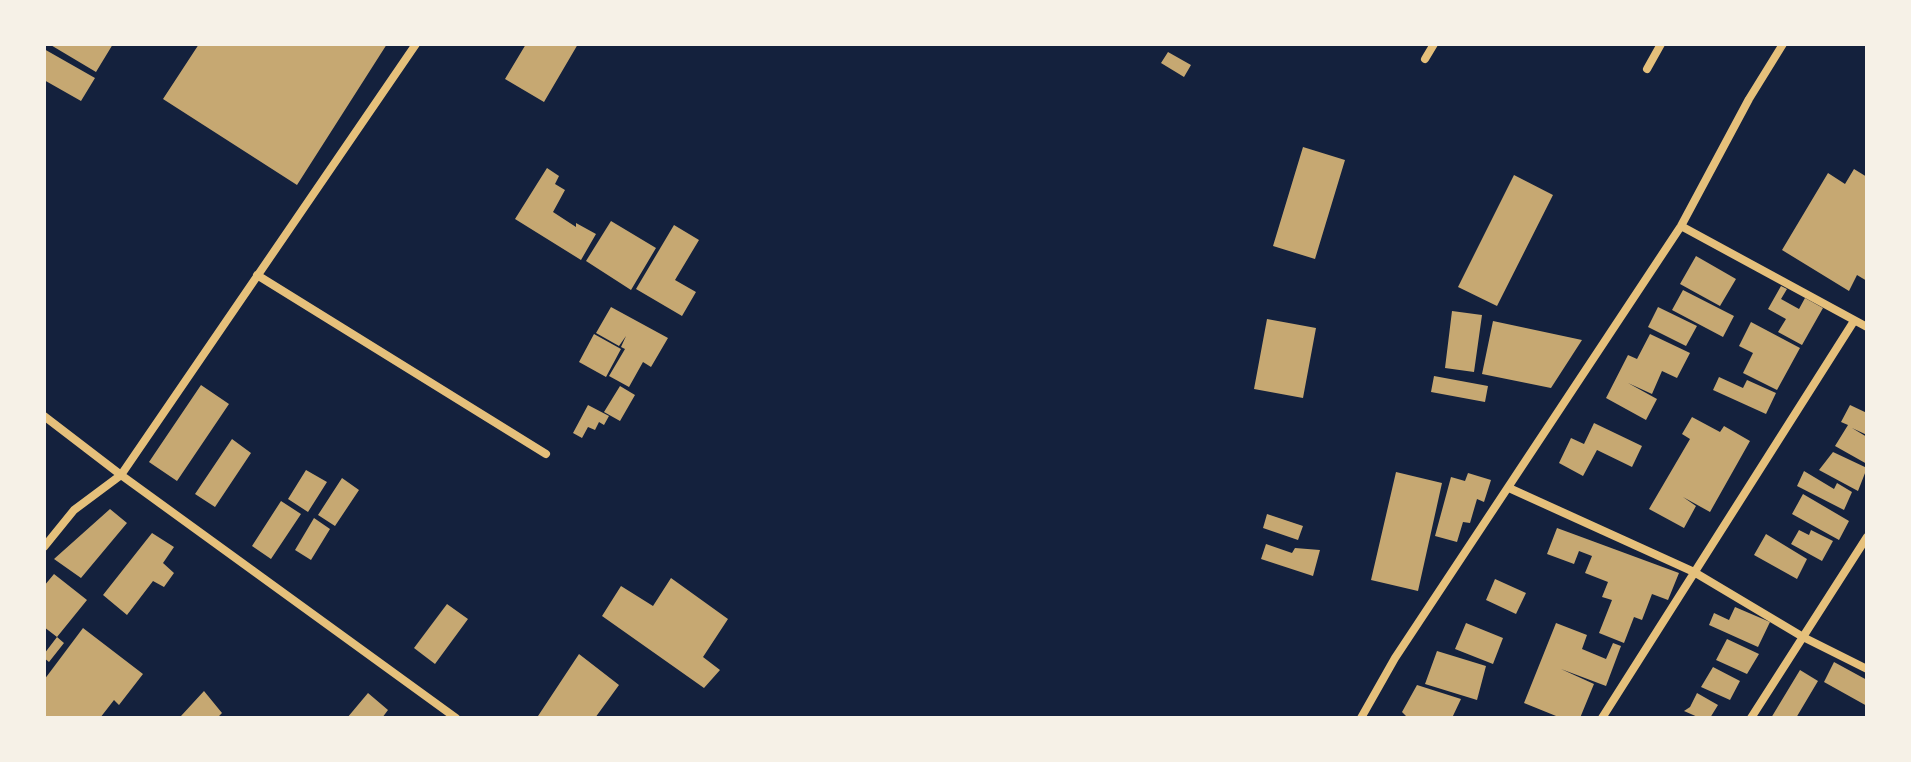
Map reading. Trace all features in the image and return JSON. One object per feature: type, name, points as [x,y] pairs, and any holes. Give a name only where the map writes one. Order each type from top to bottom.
[{"type":"street","points":[[44,547],[74,510],[121,475],[416,44]]},
{"type":"street","points":[[1425,59],[1434,44]]},
{"type":"street","points":[[1647,69],[1661,44]]},
{"type":"street","points":[[1361,718],[1395,658],[1681,226],[1749,99],[1783,44]]},
{"type":"street","points":[[1681,226],[1867,327]]},
{"type":"street","points":[[257,275],[546,454]]},
{"type":"street","points":[[1602,718],[1854,321]]},
{"type":"street","points":[[44,416],[456,718]]},
{"type":"street","points":[[1509,488],[1694,572],[1803,637],[1867,669]]},
{"type":"street","points":[[1751,718],[1867,537]]},
{"type":"building","points":[[49,44],[113,44],[96,72]]},
{"type":"building","points":[[199,44],[387,44],[297,185],[163,99]]},
{"type":"building","points":[[526,44],[578,44],[544,102],[505,79]]},
{"type":"building","points":[[44,49],[95,78],[81,101],[44,80]]},
{"type":"building","points":[[1168,52],[1191,65],[1184,77],[1161,63]]},
{"type":"building","points":[[1303,147],[1345,160],[1315,259],[1273,246]]},
{"type":"building","points":[[547,168],[559,176],[555,184],[565,190],[553,212],[576,227],[576,223],[596,234],[581,260],[515,219]]},
{"type":"building","points":[[1854,169],[1867,177],[1867,281],[1857,275],[1849,291],[1782,250],[1828,173],[1845,184]]},
{"type":"building","points":[[1514,175],[1553,195],[1497,306],[1458,287]]},
{"type":"building","points":[[611,221],[656,248],[631,290],[586,261]]},
{"type":"building","points":[[674,225],[699,240],[675,280],[696,292],[682,316],[636,289]]},
{"type":"building","points":[[1696,256],[1736,279],[1720,306],[1680,284]]},
{"type":"building","points":[[1781,286],[1787,289],[1781,299],[1799,309],[1805,298],[1823,308],[1802,345],[1778,332],[1786,319],[1768,309]]},
{"type":"building","points":[[1683,290],[1734,316],[1723,337],[1672,310]]},
{"type":"building","points":[[611,307],[668,338],[651,367],[643,362],[629,387],[609,376],[625,349],[621,347],[626,336],[619,346],[596,333]]},
{"type":"building","points":[[1658,307],[1697,326],[1686,346],[1648,327]]},
{"type":"building","points":[[1452,311],[1482,315],[1474,372],[1445,368]]},
{"type":"building","points":[[1267,319],[1316,328],[1303,398],[1254,389]]},
{"type":"building","points":[[1493,321],[1582,340],[1551,388],[1482,374]]},
{"type":"building","points":[[1751,322],[1800,348],[1777,390],[1743,373],[1753,353],[1739,346]]},
{"type":"building","points":[[594,334],[621,349],[606,377],[579,362]]},
{"type":"building","points":[[1650,334],[1690,353],[1677,378],[1662,371],[1652,394],[1628,383],[1657,399],[1646,420],[1606,398],[1628,355],[1637,359]]},
{"type":"building","points":[[1434,376],[1488,386],[1485,402],[1431,392]]},
{"type":"building","points":[[1719,377],[1743,388],[1747,380],[1776,393],[1766,414],[1713,390]]},
{"type":"building","points":[[201,385],[229,404],[177,481],[149,462]]},
{"type":"building","points":[[620,386],[635,395],[620,421],[604,412]]},
{"type":"building","points":[[588,405],[609,416],[604,425],[599,422],[595,430],[588,427],[582,438],[573,433]]},
{"type":"building","points":[[1850,405],[1867,413],[1867,435],[1852,428],[1867,437],[1867,464],[1835,446],[1848,425],[1841,422]]},
{"type":"building","points":[[1692,417],[1720,432],[1724,426],[1750,441],[1710,512],[1683,497],[1696,506],[1684,528],[1649,509],[1690,439],[1682,434]]},
{"type":"building","points":[[1594,423],[1642,446],[1632,467],[1597,450],[1583,476],[1559,463],[1571,438],[1584,444]]},
{"type":"building","points":[[232,439],[251,453],[215,507],[195,494]]},
{"type":"building","points":[[1833,452],[1867,468],[1858,491],[1819,470]]},
{"type":"building","points":[[306,470],[327,482],[308,512],[288,499]]},
{"type":"building","points":[[1804,471],[1834,489],[1837,483],[1852,492],[1844,510],[1797,486]]},
{"type":"building","points":[[1396,472],[1442,483],[1418,591],[1371,580]]},
{"type":"building","points":[[1468,473],[1491,480],[1484,502],[1477,499],[1470,523],[1463,522],[1457,542],[1435,536],[1451,477],[1465,481]]},
{"type":"building","points":[[342,478],[359,490],[335,526],[318,515]]},
{"type":"building","points":[[1803,494],[1849,521],[1839,540],[1792,514]]},
{"type":"building","points":[[281,501],[301,514],[271,559],[252,546]]},
{"type":"building","points":[[110,509],[127,523],[81,578],[54,559]]},
{"type":"building","points":[[1267,514],[1303,526],[1298,540],[1263,528]]},
{"type":"building","points":[[314,518],[330,529],[311,560],[295,550]]},
{"type":"building","points":[[1557,528],[1679,573],[1668,600],[1652,594],[1642,620],[1634,617],[1624,643],[1599,633],[1612,600],[1602,597],[1608,582],[1585,573],[1592,556],[1579,551],[1574,564],[1547,554]]},
{"type":"building","points":[[1799,530],[1809,535],[1811,530],[1833,541],[1822,561],[1791,544]]},
{"type":"building","points":[[152,533],[174,547],[163,563],[174,573],[164,587],[153,581],[127,615],[103,595]]},
{"type":"building","points":[[1766,534],[1807,559],[1797,579],[1754,555]]},
{"type":"building","points":[[1266,544],[1292,553],[1295,548],[1320,550],[1313,576],[1261,559]]},
{"type":"building","points":[[54,574],[87,600],[57,637],[44,627],[44,586]]},
{"type":"building","points":[[671,578],[728,619],[703,657],[720,670],[704,688],[602,616],[621,586],[653,606]]},
{"type":"building","points":[[1495,579],[1526,593],[1516,614],[1486,600]]},
{"type":"building","points":[[447,604],[468,619],[435,664],[414,648]]},
{"type":"building","points":[[1735,607],[1770,622],[1758,647],[1709,625],[1714,613],[1729,620]]},
{"type":"building","points":[[1466,623],[1503,638],[1493,664],[1455,649]]},
{"type":"building","points":[[1556,623],[1587,635],[1582,649],[1606,659],[1613,643],[1621,646],[1606,686],[1561,669],[1594,684],[1580,718],[1561,718],[1524,703]]},
{"type":"building","points":[[83,628],[143,674],[119,705],[114,700],[100,718],[44,718],[44,680]]},
{"type":"building","points":[[57,637],[64,643],[49,662],[44,654]]},
{"type":"building","points":[[1727,639],[1759,654],[1747,674],[1716,660]]},
{"type":"building","points":[[1437,651],[1486,666],[1477,700],[1425,684]]},
{"type":"building","points":[[579,654],[619,685],[595,718],[541,718],[538,716]]},
{"type":"building","points":[[1834,662],[1867,680],[1867,706],[1824,682]]},
{"type":"building","points":[[1713,667],[1740,681],[1730,700],[1701,687]]},
{"type":"building","points":[[1800,670],[1818,681],[1796,718],[1771,718]]},
{"type":"building","points":[[1417,685],[1461,699],[1452,718],[1404,718],[1406,716],[1402,712]]},
{"type":"building","points":[[204,691],[222,713],[217,718],[183,718],[181,716]]},
{"type":"building","points":[[368,693],[388,710],[382,718],[347,718]]},
{"type":"building","points":[[1697,693],[1718,705],[1710,718],[1700,718],[1684,711],[1690,707]]}]
